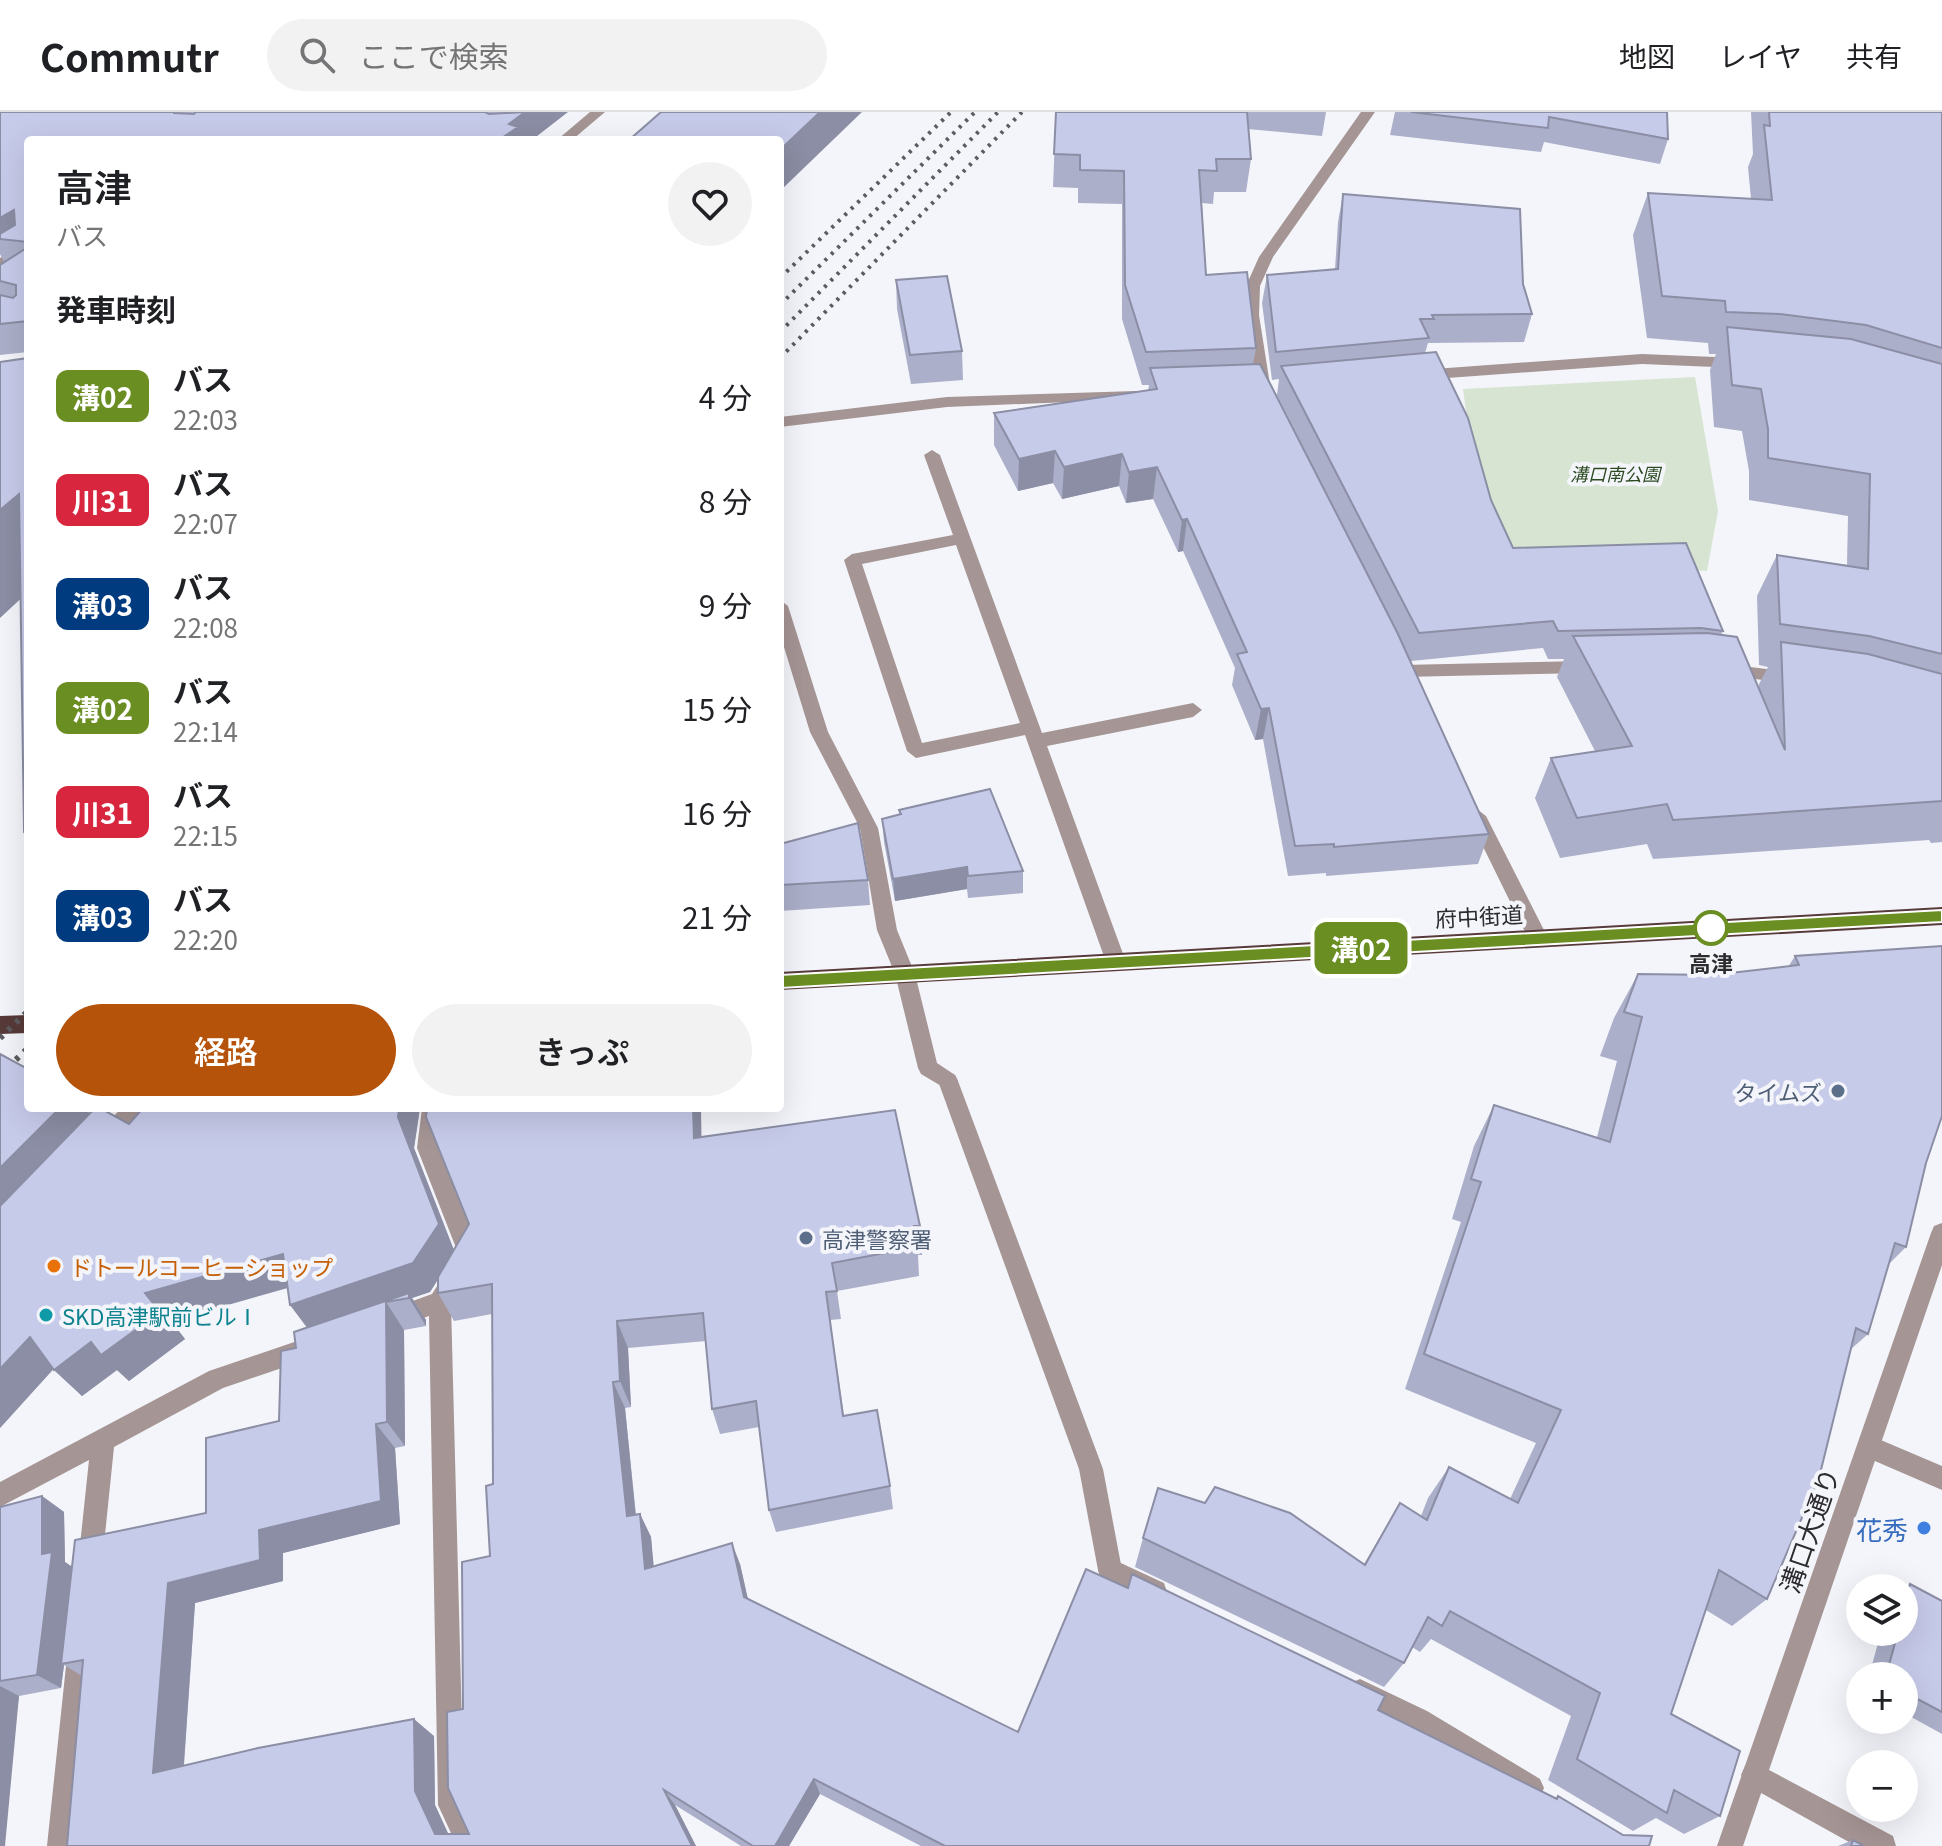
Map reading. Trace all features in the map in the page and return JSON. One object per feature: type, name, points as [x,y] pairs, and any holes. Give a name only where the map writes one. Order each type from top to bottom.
[{"type":"highway","name":"府中街道","points":[[784,981],[1942,916]]},
{"type":"highway","points":[[0,1025],[24,1024]]},
{"type":"street","points":[[569,136],[598,112]]},
{"type":"street","points":[[1264,392],[1252,315],[1253,286],[1266,257],[1368,112]]},
{"type":"street","points":[[0,264],[24,249]]},
{"type":"street","points":[[1404,376],[1642,359],[1756,365]]},
{"type":"street","points":[[784,422],[881,408],[991,398],[1153,395]]},
{"type":"street","points":[[932,455],[1116,962]]},
{"type":"street","points":[[963,538],[852,560],[916,751],[1193,710]]},
{"type":"street","points":[[784,619],[819,732],[869,828],[887,930],[905,974],[928,1068],[948,1081],[1091,1469],[1110,1570],[1180,1604]]},
{"type":"street","points":[[1403,671],[1609,666]]},
{"type":"street","points":[[1703,667],[1813,682]]},
{"type":"street","points":[[1467,797],[1538,938]]},
{"type":"street","points":[[93,1151],[131,1112]]},
{"type":"street","points":[[432,1112],[428,1148],[470,1254],[440,1302],[451,1805],[471,1846]]},
{"type":"street","name":"溝口大通り","points":[[1730,1846],[1942,1233]]},
{"type":"street","points":[[366,1328],[440,1302]]},
{"type":"street","points":[[0,1495],[217,1379],[321,1343]]},
{"type":"street","points":[[88,1581],[103,1441]]},
{"type":"street","points":[[1869,1447],[1942,1478]]},
{"type":"street","points":[[60,1846],[83,1628]]},
{"type":"street","points":[[1334,1679],[1418,1720],[1548,1799]]},
{"type":"street","points":[[1754,1775],[1883,1846]]},
{"type":"green space","name":"溝口南公園","points":[[1695,377],[1718,511],[1707,571],[1486,559],[1463,389]]},
{"type":"building","points":[[0,112],[525,112],[509,124],[518,127],[505,136],[24,136],[24,242],[0,239],[0,234],[15,225],[14,210],[0,218]]},
{"type":"building","points":[[661,112],[820,112],[784,146],[784,136],[634,136]]},
{"type":"building","points":[[1056,112],[1247,112],[1251,159],[1216,159],[1217,171],[1199,170],[1206,275],[1247,272],[1256,348],[1146,352],[1125,285],[1124,171],[1080,170],[1080,155],[1054,154]]},
{"type":"building","points":[[1411,112],[1667,112],[1668,139],[1549,117],[1548,128]]},
{"type":"building","points":[[1769,112],[1942,112],[1942,348],[1866,325],[1780,314],[1726,312],[1725,301],[1662,296],[1648,193],[1772,200],[1764,125],[1770,126]]},
{"type":"building","points":[[1343,194],[1520,209],[1523,284],[1532,314],[1432,315],[1434,319],[1420,319],[1429,338],[1276,352],[1267,275],[1338,269]]},
{"type":"building","points":[[24,250],[24,321],[0,324],[0,295],[13,298],[16,285],[0,281],[0,265]]},
{"type":"building","points":[[947,276],[962,351],[910,355],[896,280]]},
{"type":"building","points":[[1727,327],[1851,339],[1942,364],[1942,654],[1869,636],[1780,624],[1777,555],[1868,569],[1870,474],[1768,458],[1768,429],[1761,389],[1732,385]]},
{"type":"building","points":[[1436,352],[1468,418],[1491,500],[1513,548],[1686,543],[1723,631],[1701,628],[1558,631],[1553,621],[1419,633],[1281,366]]},
{"type":"building","points":[[24,359],[24,831],[19,494],[0,510],[0,362]]},
{"type":"building","points":[[1260,364],[1397,632],[1489,834],[1334,847],[1334,844],[1295,846],[1269,708],[1261,709],[1237,654],[1247,652],[1187,519],[1182,520],[1157,467],[1129,472],[1122,454],[1064,467],[1055,451],[1019,459],[994,413],[1157,389],[1150,368]]},
{"type":"building","points":[[1707,633],[1737,637],[1785,750],[1781,642],[1868,654],[1942,674],[1942,801],[1673,820],[1667,804],[1577,818],[1551,758],[1632,746],[1573,636]]},
{"type":"building","points":[[990,789],[1023,871],[968,876],[967,867],[893,879],[882,819],[901,814],[899,810]]},
{"type":"building","points":[[858,823],[868,880],[784,885],[784,843]]},
{"type":"building","points":[[1942,946],[1942,1116],[1926,1163],[1906,1247],[1895,1243],[1868,1334],[1856,1328],[1819,1478],[1767,1599],[1719,1570],[1671,1714],[1740,1751],[1720,1816],[1674,1790],[1667,1813],[1577,1759],[1600,1693],[1450,1611],[1442,1626],[1428,1617],[1404,1663],[1143,1538],[1158,1488],[1205,1503],[1215,1487],[1290,1513],[1365,1565],[1400,1503],[1427,1520],[1449,1467],[1518,1503],[1561,1410],[1424,1354],[1481,1182],[1471,1179],[1494,1105],[1610,1142],[1642,1017],[1624,1012],[1638,974],[1713,975],[1799,965],[1795,956]]},
{"type":"building","points":[[0,1054],[24,1067],[24,1112],[56,1112],[0,1168]]},
{"type":"building","points":[[895,1110],[920,1226],[914,1226],[917,1247],[832,1263],[837,1291],[826,1292],[843,1416],[877,1410],[890,1486],[769,1510],[756,1401],[712,1409],[703,1313],[617,1321],[620,1381],[613,1382],[627,1516],[640,1514],[645,1569],[732,1543],[744,1597],[1018,1732],[1086,1569],[1128,1588],[1132,1574],[1385,1696],[1378,1710],[1557,1799],[1558,1796],[1623,1835],[1652,1836],[1649,1846],[945,1846],[814,1779],[775,1846],[753,1846],[664,1790],[692,1846],[67,1846],[83,1660],[61,1664],[75,1540],[206,1513],[206,1438],[279,1421],[281,1351],[296,1348],[294,1332],[409,1293],[409,1298],[386,1302],[387,1422],[376,1424],[381,1501],[259,1530],[260,1560],[168,1583],[153,1773],[258,1748],[414,1719],[415,1791],[435,1834],[469,1834],[448,1788],[447,1712],[463,1709],[462,1562],[490,1556],[486,1486],[493,1484],[492,1284],[438,1293],[438,1277],[469,1224],[427,1112],[693,1112],[694,1138]]},
{"type":"building","points":[[91,1112],[107,1112],[129,1124],[140,1112],[399,1112],[439,1224],[413,1263],[290,1305],[283,1254],[145,1293],[160,1312],[101,1355],[91,1342],[54,1370],[30,1337],[0,1369],[0,1206]]},
{"type":"building","points":[[42,1496],[42,1554],[52,1552],[37,1675],[0,1681],[0,1507]]},
{"type":"building","points":[[1918,1588],[1942,1601],[1942,1712],[1918,1699],[1918,1662],[1890,1662],[1894,1646],[1918,1646]]},
{"type":"railway","points":[[784,274],[951,112]]},
{"type":"railway","points":[[784,301],[975,112]]},
{"type":"railway","points":[[784,328],[998,112]]},
{"type":"railway","points":[[784,354],[1022,112]]},
{"type":"railway","points":[[0,1038],[24,1015]]},
{"type":"railway","points":[[0,1075],[24,1052]]},
{"type":"bus line","name":"溝02","points":[[784,981],[1942,916]]},
{"type":"place","name":"高津","points":[[1711,928]]},
{"type":"place","name":"タイムズ","points":[[1838,1091]]},
{"type":"place","name":"高津警察署","points":[[806,1238]]},
{"type":"place","name":"ドトールコーヒーショップ","points":[[54,1266]]},
{"type":"place","name":"SKD高津駅前ビルⅠ","points":[[46,1315]]},
{"type":"place","name":"花秀","points":[[1924,1528]]}]
